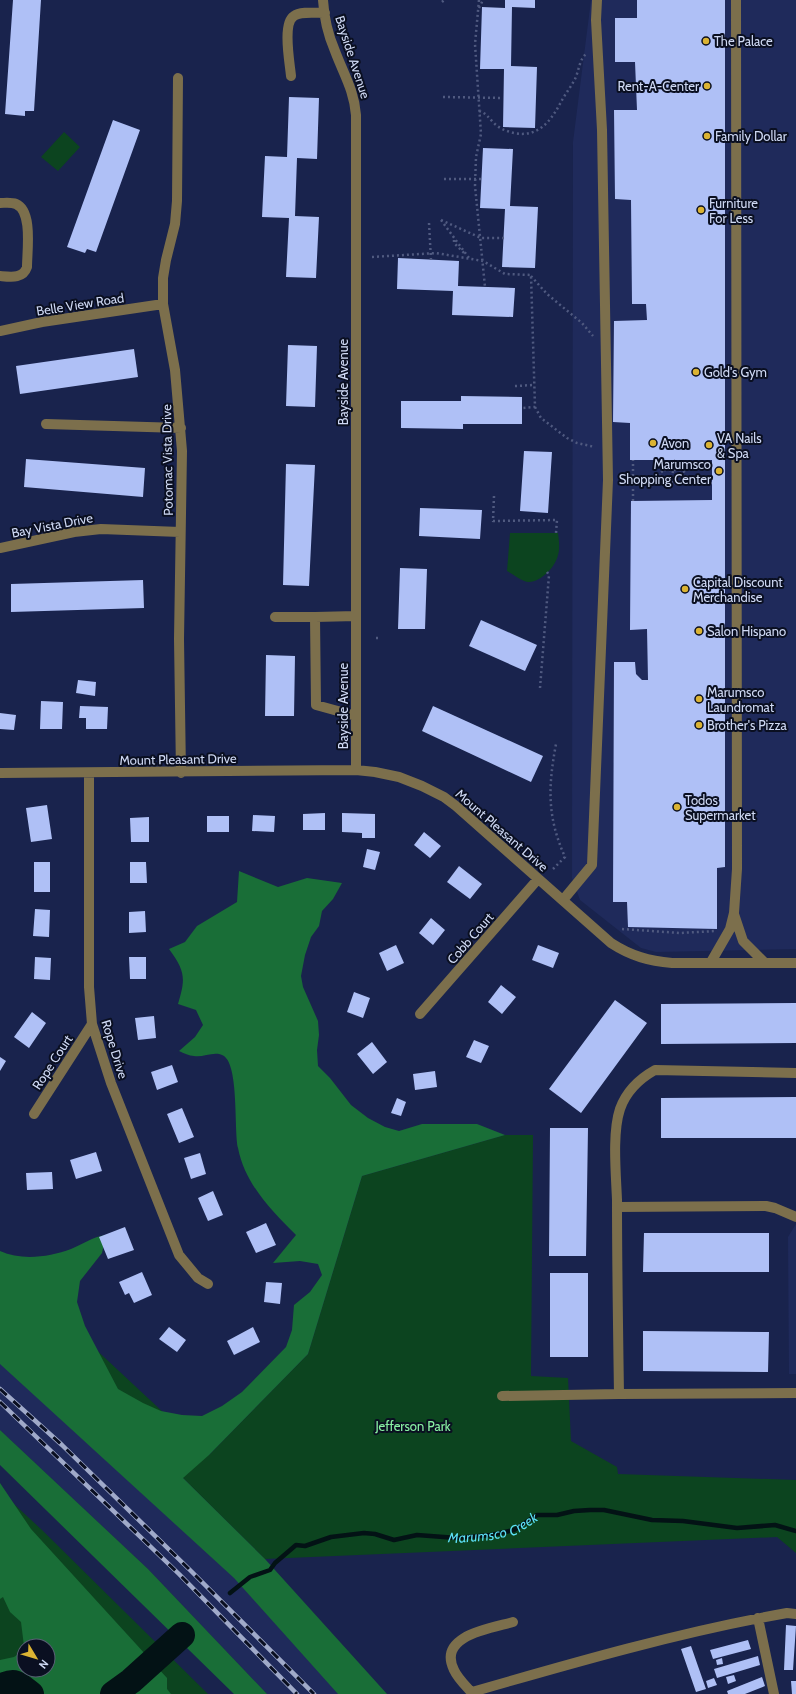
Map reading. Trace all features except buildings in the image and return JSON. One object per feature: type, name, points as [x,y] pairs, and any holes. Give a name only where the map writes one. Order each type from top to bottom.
[{"type":"street","name":"Bayside Avenue","points":[[323,0],[334,50],[350,83],[355,99],[356,115],[356,770]]},
{"type":"street","points":[[563,900],[592,865],[608,480],[602,130],[597,0]]},
{"type":"street","points":[[711,962],[725,940],[734,913],[737,869],[736,0]]},
{"type":"street","points":[[291,76],[287,27],[290,19],[295,15],[325,12]]},
{"type":"street","name":"Potomac Vista Drive","points":[[178,78],[177,201],[175,224],[163,278],[163,304],[176,370],[181,428],[181,772]]},
{"type":"street","points":[[0,203],[15,204],[22,208],[26,215],[27,227],[25,271],[21,276],[16,277],[0,276]]},
{"type":"street","name":"Belle View Road","points":[[0,331],[42,322],[163,304]]},
{"type":"street","points":[[46,424],[181,428]]},
{"type":"street","name":"Bay Vista Drive","points":[[0,548],[74,532],[101,529],[180,532]]},
{"type":"street","points":[[275,617],[356,616]]},
{"type":"street","points":[[315,617],[316,705],[356,716]]},
{"type":"street","name":"Mount Pleasant Drive","points":[[0,773],[356,770],[399,777],[444,797],[456,806],[612,943],[636,957],[654,962],[672,963],[796,963]]},
{"type":"street","name":"Rope Drive","points":[[89,773],[89,987],[92,1024],[111,1083],[179,1255],[198,1278],[208,1284]]},
{"type":"street","name":"Cobb Court","points":[[420,1014],[538,879]]},
{"type":"street","points":[[734,913],[743,941],[765,963]]},
{"type":"street","name":"Rope Court","points":[[34,1114],[92,1024]]},
{"type":"street","points":[[619,1394],[617,1124],[625,1098],[642,1078],[655,1070],[796,1073]]},
{"type":"street","points":[[617,1206],[766,1206],[775,1208],[796,1217]]},
{"type":"street","points":[[502,1396],[796,1393]]},
{"type":"street","points":[[513,1622],[471,1633],[462,1638],[456,1645],[452,1654],[453,1667],[457,1676],[473,1693],[598,1656],[725,1624],[787,1613],[796,1614]]},
{"type":"street","points":[[758,1618],[774,1694]]},
{"type":"path","points":[[479,0],[475,38],[480,134],[476,157],[475,179],[485,287]]},
{"type":"path","points":[[478,10],[483,0]]},
{"type":"path","points":[[479,111],[485,113],[493,123],[505,130],[517,133],[537,131],[545,126],[556,112],[574,81],[583,57],[598,48]]},
{"type":"path","points":[[443,97],[504,98]]},
{"type":"path","points":[[444,179],[481,179]]},
{"type":"path","points":[[469,258],[441,220],[481,238],[504,238]]},
{"type":"path","points":[[429,223],[430,260]]},
{"type":"path","points":[[372,257],[430,253],[483,261],[505,274],[531,275],[547,294],[579,319],[594,337],[606,344]]},
{"type":"path","points":[[531,276],[535,407],[541,418],[568,439],[607,451]]},
{"type":"path","points":[[514,386],[534,386]]},
{"type":"path","points":[[522,408],[535,407]]},
{"type":"path","points":[[633,460],[633,502]]},
{"type":"path","points":[[673,470],[683,470],[686,477],[684,483],[664,483],[660,478],[662,471],[673,470]]},
{"type":"path","points":[[672,483],[673,470]]},
{"type":"path","points":[[686,477],[695,477],[704,482],[712,483]]},
{"type":"path","points":[[608,480],[633,482],[660,478]]},
{"type":"path","points":[[494,496],[493,521],[556,520],[556,533]]},
{"type":"path","points":[[540,688],[549,575],[547,572]]},
{"type":"path","points":[[553,869],[565,857],[556,833],[550,800],[551,772],[556,744]]},
{"type":"path","points":[[622,929],[680,933],[707,932],[720,929]]},
{"type":"shaded area","points":[[591,0],[796,0],[796,949],[656,952],[641,948],[580,900],[572,878],[573,142]]},
{"type":"shaded area","points":[[796,1224],[796,1374],[789,1374],[788,1237]]},
{"type":"shaded area","points":[[0,1343],[160,1497],[341,1694],[267,1694],[148,1569],[0,1430]]},
{"type":"green space","points":[[64,132],[80,147],[58,171],[41,157]]},
{"type":"green space","points":[[510,533],[558,533],[559,553],[554,564],[547,573],[534,581],[526,582],[507,571]]},
{"type":"green space","points":[[239,871],[278,887],[307,878],[342,883],[333,899],[322,911],[319,926],[311,937],[305,955],[301,976],[303,987],[318,1021],[318,1066],[330,1078],[351,1105],[368,1118],[385,1127],[399,1131],[422,1124],[477,1124],[505,1135],[362,1176],[308,1354],[209,1455],[183,1478],[265,1559],[387,1694],[338,1694],[234,1578],[0,1364],[0,1251],[26,1257],[45,1256],[71,1249],[92,1239],[106,1235],[102,1253],[80,1281],[77,1302],[85,1326],[118,1389],[161,1411],[182,1415],[202,1416],[222,1406],[242,1392],[286,1347],[292,1330],[294,1305],[310,1292],[322,1275],[318,1264],[300,1261],[273,1263],[296,1235],[260,1196],[246,1173],[241,1161],[237,1139],[234,1085],[229,1062],[220,1054],[190,1056],[179,1051],[195,1037],[203,1025],[196,1010],[178,1004],[183,981],[181,969],[169,949],[185,942],[197,926],[237,902]]},
{"type":"green space","name":"Jefferson Park","points":[[505,1135],[533,1135],[531,1376],[568,1378],[571,1441],[617,1467],[618,1474],[796,1480],[796,1553],[777,1537],[265,1559],[183,1478],[0,1260],[209,1455],[308,1354],[362,1176]]},
{"type":"green space","points":[[0,1430],[148,1569],[267,1694],[234,1694],[0,1465]]},
{"type":"green space","points":[[0,1483],[31,1529],[167,1678],[167,1689],[171,1694],[0,1694],[0,1660],[16,1656],[16,1678],[56,1678],[56,1638],[23,1638],[21,1622],[10,1612],[3,1597],[0,1599]]},
{"type":"green space","points":[[0,1491],[42,1530],[208,1694],[0,1694]]},
{"type":"waterway","name":"Marumsco Creek","points":[[230,1593],[250,1577],[270,1570],[275,1563],[296,1545],[305,1546],[331,1537],[364,1533],[375,1534],[394,1540],[417,1535],[457,1538],[491,1535],[514,1530],[537,1515],[557,1515],[574,1511],[590,1510],[604,1510],[652,1520],[683,1521],[737,1528],[775,1525],[796,1531]]},
{"type":"waterway","name":"Marumsco Creek","points":[[113,1694],[131,1681],[182,1635]]},
{"type":"waterway","name":"Marumsco Creek","points":[[0,1687],[13,1683],[19,1685],[31,1694]]},
{"type":"railway","points":[[0,1389],[62,1445],[314,1694]]},
{"type":"railway","points":[[0,1402],[179,1574],[297,1694]]},
{"type":"place","name":"The Palace","points":[[706,41]]},
{"type":"place","name":"Rent-A-Center","points":[[707,86]]},
{"type":"place","name":"Family Dollar","points":[[707,136]]},
{"type":"place","name":"Furniture For Less","points":[[701,210]]},
{"type":"place","name":"Gold's Gym","points":[[696,372]]},
{"type":"place","name":"Avon","points":[[653,443]]},
{"type":"place","name":"VA Nails & Spa","points":[[709,445]]},
{"type":"place","name":"Marumsco Shopping Center","points":[[719,471]]},
{"type":"place","name":"Capital Discount Merchandise","points":[[685,589]]},
{"type":"place","name":"Salon Hispano","points":[[699,631]]},
{"type":"place","name":"Marumsco Laundromat","points":[[699,699]]},
{"type":"place","name":"Brother's Pizza","points":[[699,725]]},
{"type":"place","name":"Todos Supermarket","points":[[677,807]]}]
